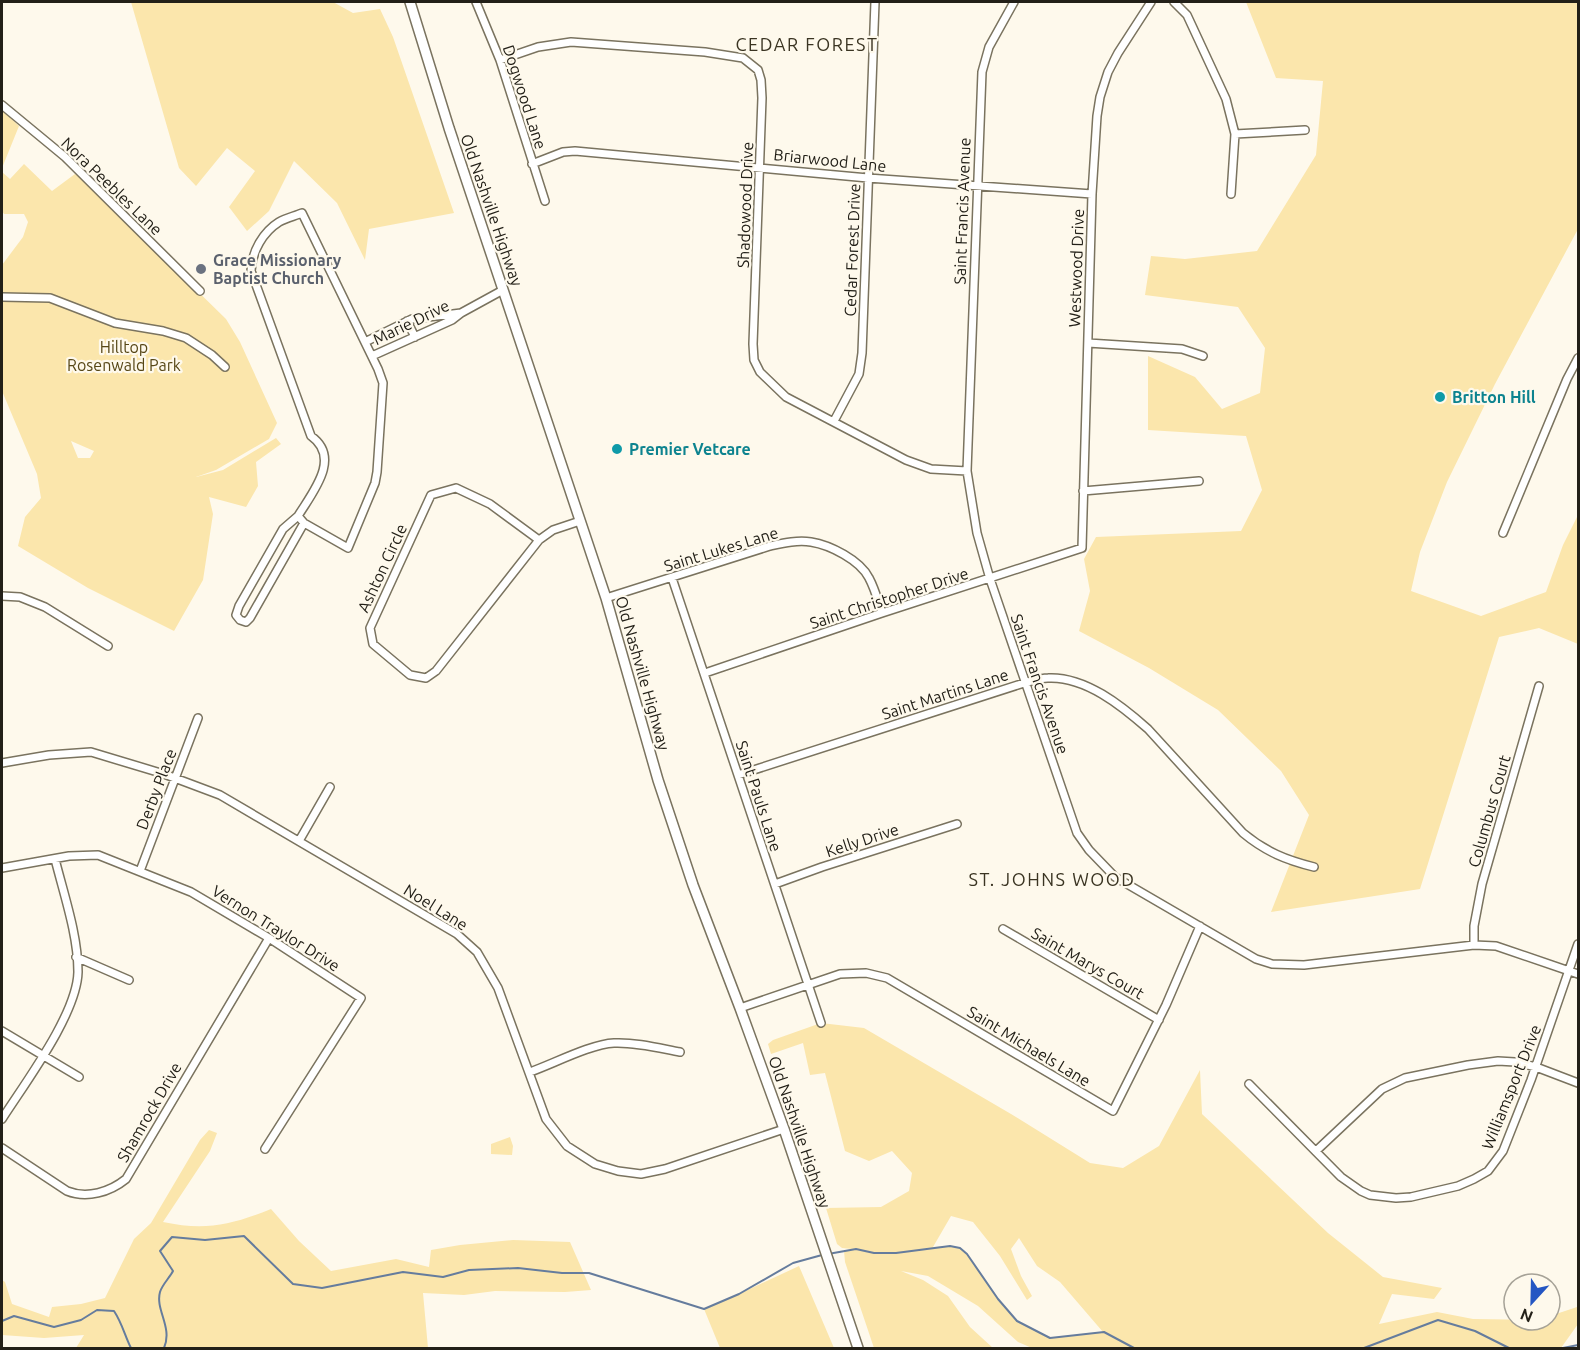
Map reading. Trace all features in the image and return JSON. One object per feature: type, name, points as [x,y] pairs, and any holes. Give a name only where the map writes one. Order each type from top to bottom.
[{"type":"main road","name":"Old Nashville Highway","points":[[413,3],[449,128],[606,598],[658,780],[689,875],[784,1129],[858,1348]]},
{"type":"street","name":"Dogwood Lane","points":[[476,2],[500,60],[545,201]]},
{"type":"street","name":"Cedar Forest Drive","points":[[834,421],[860,374],[875,2]]},
{"type":"street","name":"Saint Francis Avenue","points":[[1014,2],[988,47],[982,72],[967,471],[977,533],[990,579],[1077,832],[1089,850],[1115,877],[1256,959],[1272,964],[1288,966],[1474,945],[1496,945],[1578,974]]},
{"type":"street","name":"Westwood Drive","points":[[1082,548],[1092,194],[1100,97],[1118,53],[1151,2]]},
{"type":"street","points":[[1174,2],[1187,15],[1227,99],[1235,134],[1232,194]]},
{"type":"street","name":"Shadowood Drive","points":[[500,60],[538,47],[571,42],[743,57],[758,70],[762,98],[753,332],[754,360],[760,372],[778,391],[795,402],[900,458],[944,471],[967,471]]},
{"type":"street","name":"Nora Peebles Lane","points":[[2,105],[65,157],[200,291]]},
{"type":"street","points":[[1235,134],[1305,130]]},
{"type":"street","name":"Briarwood Lane","points":[[532,164],[563,152],[574,151],[760,166],[868,178],[1092,194]]},
{"type":"street","points":[[298,516],[304,523],[348,548],[375,483],[383,383],[302,213],[280,222],[261,238],[251,259],[251,271],[311,436],[318,440],[326,459],[322,477],[298,516],[283,529],[239,606],[236,615],[240,620],[246,622],[250,618],[304,523]]},
{"type":"street","name":"Marie Drive","points":[[372,356],[452,320],[503,290]]},
{"type":"street","points":[[2,297],[50,298],[115,323],[163,331],[186,338],[212,355],[225,367]]},
{"type":"street","name":"Marie Drive","points":[[365,342],[407,321],[461,313]]},
{"type":"street","points":[[407,321],[415,337]]},
{"type":"street","points":[[1088,343],[1182,349],[1203,356]]},
{"type":"street","points":[[1503,533],[1567,379],[1578,358]]},
{"type":"street","points":[[1083,491],[1199,481]]},
{"type":"street","name":"Ashton Circle","points":[[540,540],[490,504],[456,488],[431,495],[370,628],[373,644],[410,675],[426,678],[436,671],[540,540],[553,530],[580,521]]},
{"type":"street","name":"Saint Lukes Lane","points":[[606,598],[770,546],[797,541],[813,542],[836,551],[856,563],[869,576],[882,613]]},
{"type":"street","name":"Saint Christopher Drive","points":[[705,673],[1082,548]]},
{"type":"street","name":"Saint Pauls Lane","points":[[672,578],[821,1023]]},
{"type":"street","points":[[2,596],[20,597],[45,607],[108,646]]},
{"type":"street","name":"Saint Martins Lane","points":[[738,776],[1024,682],[1047,678],[1069,680],[1092,689],[1116,703],[1149,729],[1243,833],[1256,844],[1283,859],[1314,867]]},
{"type":"street","name":"Columbus Court","points":[[1474,945],[1474,926],[1482,884],[1539,686]]},
{"type":"street","name":"Derby Place","points":[[140,871],[198,718]]},
{"type":"street","name":"Noel Lane","points":[[2,763],[49,755],[91,752],[220,795],[457,934],[477,952],[498,988],[546,1119],[567,1146],[595,1164],[618,1171],[641,1174],[784,1129]]},
{"type":"street","points":[[299,841],[330,787]]},
{"type":"street","name":"Kelly Drive","points":[[775,884],[957,824]]},
{"type":"street","name":"Vernon Traylor Drive","points":[[2,868],[84,854],[98,855],[191,892],[269,938],[361,998],[265,1149]]},
{"type":"street","points":[[2,1119],[64,1021],[74,996],[78,973],[77,950],[55,859]]},
{"type":"street","name":"Saint Michaels Lane","points":[[740,1008],[840,974],[866,973],[887,978],[1113,1111],[1159,1020],[1200,926]]},
{"type":"street","name":"Saint Marys Court","points":[[1004,929],[1159,1020]]},
{"type":"street","name":"Shamrock Drive","points":[[2,1148],[76,1195],[86,1195],[116,1187],[126,1179],[269,938]]},
{"type":"street","name":"Williamsport Drive","points":[[1249,1084],[1341,1177],[1361,1191],[1388,1198],[1411,1197],[1458,1186],[1488,1171],[1503,1151],[1536,1067],[1578,944]]},
{"type":"street","points":[[76,957],[129,980]]},
{"type":"street","points":[[2,1030],[79,1077]]},
{"type":"street","points":[[530,1072],[613,1043],[642,1045],[680,1052]]},
{"type":"street","points":[[1316,1151],[1382,1089],[1405,1078],[1498,1061],[1536,1067],[1578,1083]]},
{"type":"green space","points":[[131,2],[333,2],[353,13],[380,9],[393,37],[454,213],[369,229],[365,260],[337,203],[294,161],[269,211],[247,231],[229,207],[255,171],[227,148],[196,186],[179,168]]},
{"type":"green space","points":[[1246,2],[1578,2],[1578,229],[1495,384],[1447,482],[1420,552],[1411,591],[1481,616],[1546,592],[1563,545],[1578,515],[1578,644],[1539,628],[1499,637],[1420,889],[1271,912],[1309,815],[1281,771],[1218,710],[1149,668],[1079,631],[1090,591],[1084,559],[1096,537],[1241,531],[1262,490],[1246,436],[1148,430],[1148,356],[1195,377],[1222,409],[1260,393],[1265,348],[1238,307],[1145,295],[1151,256],[1185,259],[1257,251],[1316,155],[1323,81],[1276,78]]},
{"type":"green space","points":[[2,110],[19,126],[2,168]]},
{"type":"green space","name":"Hilltop Rosenwald Park","points":[[24,164],[52,191],[75,174],[82,178],[226,319],[240,342],[277,423],[269,439],[216,470],[196,477],[223,470],[276,438],[281,444],[256,462],[258,486],[246,507],[209,497],[213,514],[203,580],[174,631],[88,588],[18,546],[25,517],[41,498],[37,474],[2,391],[2,265],[23,237],[28,222],[24,214],[4,214],[2,211],[2,172],[10,179]],"holes":[[[71,441],[94,451],[90,458],[78,458]]]},
{"type":"green space","points":[[821,1023],[864,1028],[1090,1163],[1123,1168],[1159,1146],[1200,1070],[1202,1114],[1328,1233],[1383,1277],[1442,1288],[1434,1299],[1392,1294],[1379,1324],[1437,1312],[1473,1319],[1502,1319],[1502,1332],[1562,1332],[1562,1312],[1577,1307],[1578,1324],[1561,1348],[1032,1348],[1018,1342],[978,1306],[928,1276],[901,1271],[923,1280],[948,1296],[970,1327],[993,1348],[874,1348],[845,1262],[844,1251],[852,1249],[842,1248],[837,1244],[826,1208],[881,1207],[909,1191],[912,1173],[892,1151],[869,1161],[845,1151],[825,1073],[810,1075],[803,1043],[771,1054],[768,1044],[773,1040]],"holes":[[[951,1216],[973,1222],[1000,1256],[1027,1300],[1032,1296],[1021,1276],[1011,1249],[1019,1238],[1037,1266],[1060,1282],[1103,1332],[1050,1338],[1017,1321],[998,1299],[967,1254],[960,1248],[933,1247]]]},
{"type":"green space","points":[[209,1130],[217,1133],[210,1151],[163,1222],[192,1226],[218,1225],[271,1209],[299,1241],[331,1271],[396,1259],[429,1267],[431,1250],[460,1245],[513,1240],[570,1242],[591,1290],[495,1291],[464,1295],[423,1293],[428,1348],[76,1348],[84,1335],[44,1338],[2,1335],[2,1280],[5,1282],[12,1304],[49,1317],[52,1307],[81,1304],[105,1298],[134,1239],[151,1223],[200,1140]]},
{"type":"green space","points":[[510,1137],[513,1146],[512,1155],[491,1154],[491,1144]]},
{"type":"green space","points":[[799,1266],[834,1348],[720,1348],[704,1309]]},
{"type":"waterway","points":[[164,1348],[166,1333],[159,1299],[161,1289],[173,1271],[160,1251],[172,1237],[205,1240],[244,1236],[293,1284],[322,1288],[403,1272],[443,1277],[469,1270],[518,1268],[562,1273],[589,1273],[704,1309],[739,1294],[793,1263],[822,1255]]},
{"type":"waterway","points":[[828,1254],[856,1249],[874,1253],[896,1253],[950,1246],[960,1248],[967,1254],[998,1299],[1017,1321],[1050,1338],[1104,1332],[1134,1348]]},
{"type":"waterway","points":[[2,1321],[14,1316],[54,1327],[81,1320],[97,1310],[114,1311],[131,1348]]},
{"type":"waterway","points":[[1364,1348],[1438,1320],[1475,1331],[1509,1348]]},
{"type":"waterway","points":[[1563,1348],[1578,1345]]},
{"type":"place","name":"Grace Missionary Baptist Church","points":[[201,269]]},
{"type":"place","name":"Britton Hill","points":[[1440,397]]},
{"type":"place","name":"Premier Vetcare","points":[[617,449]]},
{"type":"district","name":"CEDAR FOREST","points":[[807,45]]},
{"type":"district","name":"ST. JOHNS WOOD","points":[[1052,880]]}]
